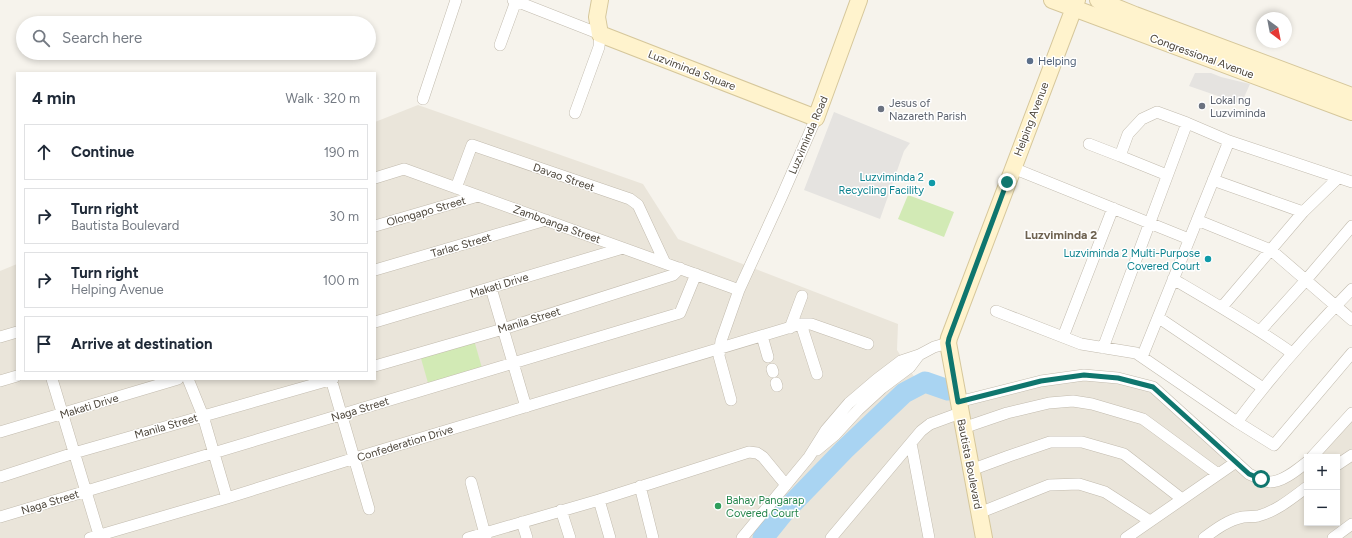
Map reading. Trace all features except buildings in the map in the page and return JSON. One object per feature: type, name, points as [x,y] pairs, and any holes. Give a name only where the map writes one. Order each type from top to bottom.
[{"type":"street","points":[[423,99],[456,0]]},
{"type":"street","points":[[575,113],[599,47],[600,34],[597,17],[600,0]]},
{"type":"street","name":"Luzviminda Road","points":[[740,290],[816,118],[859,0]]},
{"type":"street","name":"Congressional Avenue","points":[[1052,0],[1075,4],[1352,112]]},
{"type":"street","name":"Congressional Avenue","points":[[1098,0],[1142,18],[1352,96]]},
{"type":"street","points":[[500,45],[518,1],[600,34]]},
{"type":"street","name":"Helping Avenue","points":[[948,343],[978,258],[1075,4]]},
{"type":"street","name":"Luzviminda Square","points":[[600,34],[816,118]]},
{"type":"street","points":[[1120,156],[1128,134],[1142,119],[1157,112],[1229,141],[1352,182]]},
{"type":"street","points":[[1103,348],[1187,123]]},
{"type":"street","points":[[1142,357],[1229,141]]},
{"type":"street","points":[[1089,144],[1167,175]]},
{"type":"street","name":"Davao Street","points":[[456,188],[472,145],[630,199],[638,205],[665,262]]},
{"type":"street","points":[[1013,168],[1189,239]]},
{"type":"street","name":"Zamboanga Street","points":[[376,178],[404,169],[740,290]]},
{"type":"street","points":[[1222,307],[1303,212],[1338,178]]},
{"type":"street","points":[[1213,180],[1303,212]]},
{"type":"street","name":"Olongapo Street","points":[[376,226],[478,196]]},
{"type":"street","points":[[1063,337],[1113,208]]},
{"type":"street","name":"Tarlac Street","points":[[376,270],[546,220]]},
{"type":"street","points":[[1197,220],[1271,250],[1352,320]]},
{"type":"street","points":[[1260,331],[1352,226]]},
{"type":"street","name":"Makati Drive","points":[[376,322],[623,248]]},
{"type":"street","name":"Manila Street","points":[[376,366],[673,275],[680,268]]},
{"type":"street","name":"Naga Street","points":[[0,517],[680,313],[696,274]]},
{"type":"street","points":[[1174,280],[1222,307],[1292,353]]},
{"type":"street","points":[[491,288],[526,407]]},
{"type":"street","points":[[1237,422],[1292,353],[1352,289]]},
{"type":"street","points":[[731,400],[719,356],[721,341],[740,290]]},
{"type":"street","points":[[790,328],[802,296]]},
{"type":"street","points":[[996,311],[1080,344],[1136,353],[1237,422],[1274,445],[1352,353]]},
{"type":"street","points":[[1159,318],[1263,388]]},
{"type":"street","points":[[801,324],[817,374]]},
{"type":"street","name":"Confederation Drive","points":[[97,537],[801,324],[811,324],[868,344]]},
{"type":"street","points":[[0,337],[16,332]]},
{"type":"street","points":[[762,336],[768,357]]},
{"type":"street","points":[[742,538],[809,457],[835,435],[858,410],[882,388],[910,367],[919,355],[934,347],[948,343]]},
{"type":"street","name":"Bautista Boulevard","points":[[948,343],[984,538]]},
{"type":"street","points":[[831,538],[921,431],[930,424],[961,414],[1041,381],[1084,375],[1118,378],[1153,387],[1249,474],[1271,482],[1282,479],[1304,464]]},
{"type":"street","points":[[0,381],[16,376]]},
{"type":"street","points":[[52,380],[86,491],[97,537]]},
{"type":"street","name":"Makati Drive","points":[[0,432],[175,380]]},
{"type":"street","points":[[188,380],[203,416],[228,498]]},
{"type":"street","name":"Manila Street","points":[[0,477],[74,453],[329,380]]},
{"type":"street","points":[[332,380],[369,509]]},
{"type":"street","points":[[961,414],[1007,414],[1049,403],[1073,401],[1092,404],[1143,419],[1218,474]]},
{"type":"street","points":[[1315,454],[1352,413]]},
{"type":"street","points":[[971,470],[1050,442],[1082,442],[1124,454],[1182,499]]},
{"type":"street","points":[[911,443],[929,538]]},
{"type":"street","points":[[468,538],[485,536],[522,522],[599,500],[749,452],[757,453],[763,457],[786,485]]},
{"type":"street","points":[[1340,463],[1352,455]]},
{"type":"street","points":[[1126,538],[1236,462]]},
{"type":"street","points":[[471,482],[485,536]]},
{"type":"street","points":[[979,513],[1049,485],[1079,484],[1106,492],[1150,521]]},
{"type":"street","points":[[640,486],[652,538]]},
{"type":"street","points":[[1204,538],[1234,519],[1258,516],[1271,511],[1304,489]]},
{"type":"street","points":[[599,500],[610,538]]},
{"type":"street","points":[[561,510],[570,538]]},
{"type":"street","points":[[522,522],[527,538]]},
{"type":"street","points":[[1333,538],[1352,524]]},
{"type":"shaded area","points":[[1195,73],[1211,73],[1250,84],[1241,104],[1189,86]]},
{"type":"shaded area","points":[[418,105],[643,184],[678,239],[898,324],[897,350],[915,378],[967,395],[1084,371],[1155,384],[1251,470],[1262,475],[1273,477],[1280,476],[1304,459],[1304,526],[1340,526],[1340,454],[1309,454],[1341,421],[1352,407],[1352,538],[0,538],[0,271],[16,264],[16,380],[376,380],[376,122]]},
{"type":"shaded area","points":[[834,112],[910,143],[904,151],[880,219],[804,190]]},
{"type":"green space","points":[[908,195],[954,212],[944,237],[898,219]]},
{"type":"green space","points":[[474,340],[482,368],[428,383],[420,355]]},
{"type":"waterway","points":[[763,538],[784,512],[844,450],[904,393],[925,382],[948,390]]},
{"type":"place","name":"Helping","points":[[1030,61]]},
{"type":"place","name":"Lokal ng Luzviminda","points":[[1202,106]]},
{"type":"place","name":"Jesus of Nazareth Parish","points":[[881,109]]},
{"type":"place","name":"Luzviminda 2 Recycling Facility","points":[[932,183]]},
{"type":"place","name":"Luzviminda 2 Multi-Purpose Covered Court","points":[[1208,259]]},
{"type":"place","name":"Bahay Pangarap Covered Court","points":[[718,506]]},
{"type":"district","name":"Luzviminda 2","points":[[1061,235]]},
{"type":"route","points":[[1007,182],[949,338],[948,343],[958,402],[1041,381],[1084,375],[1118,378],[1153,387],[1249,474],[1261,479]]}]
